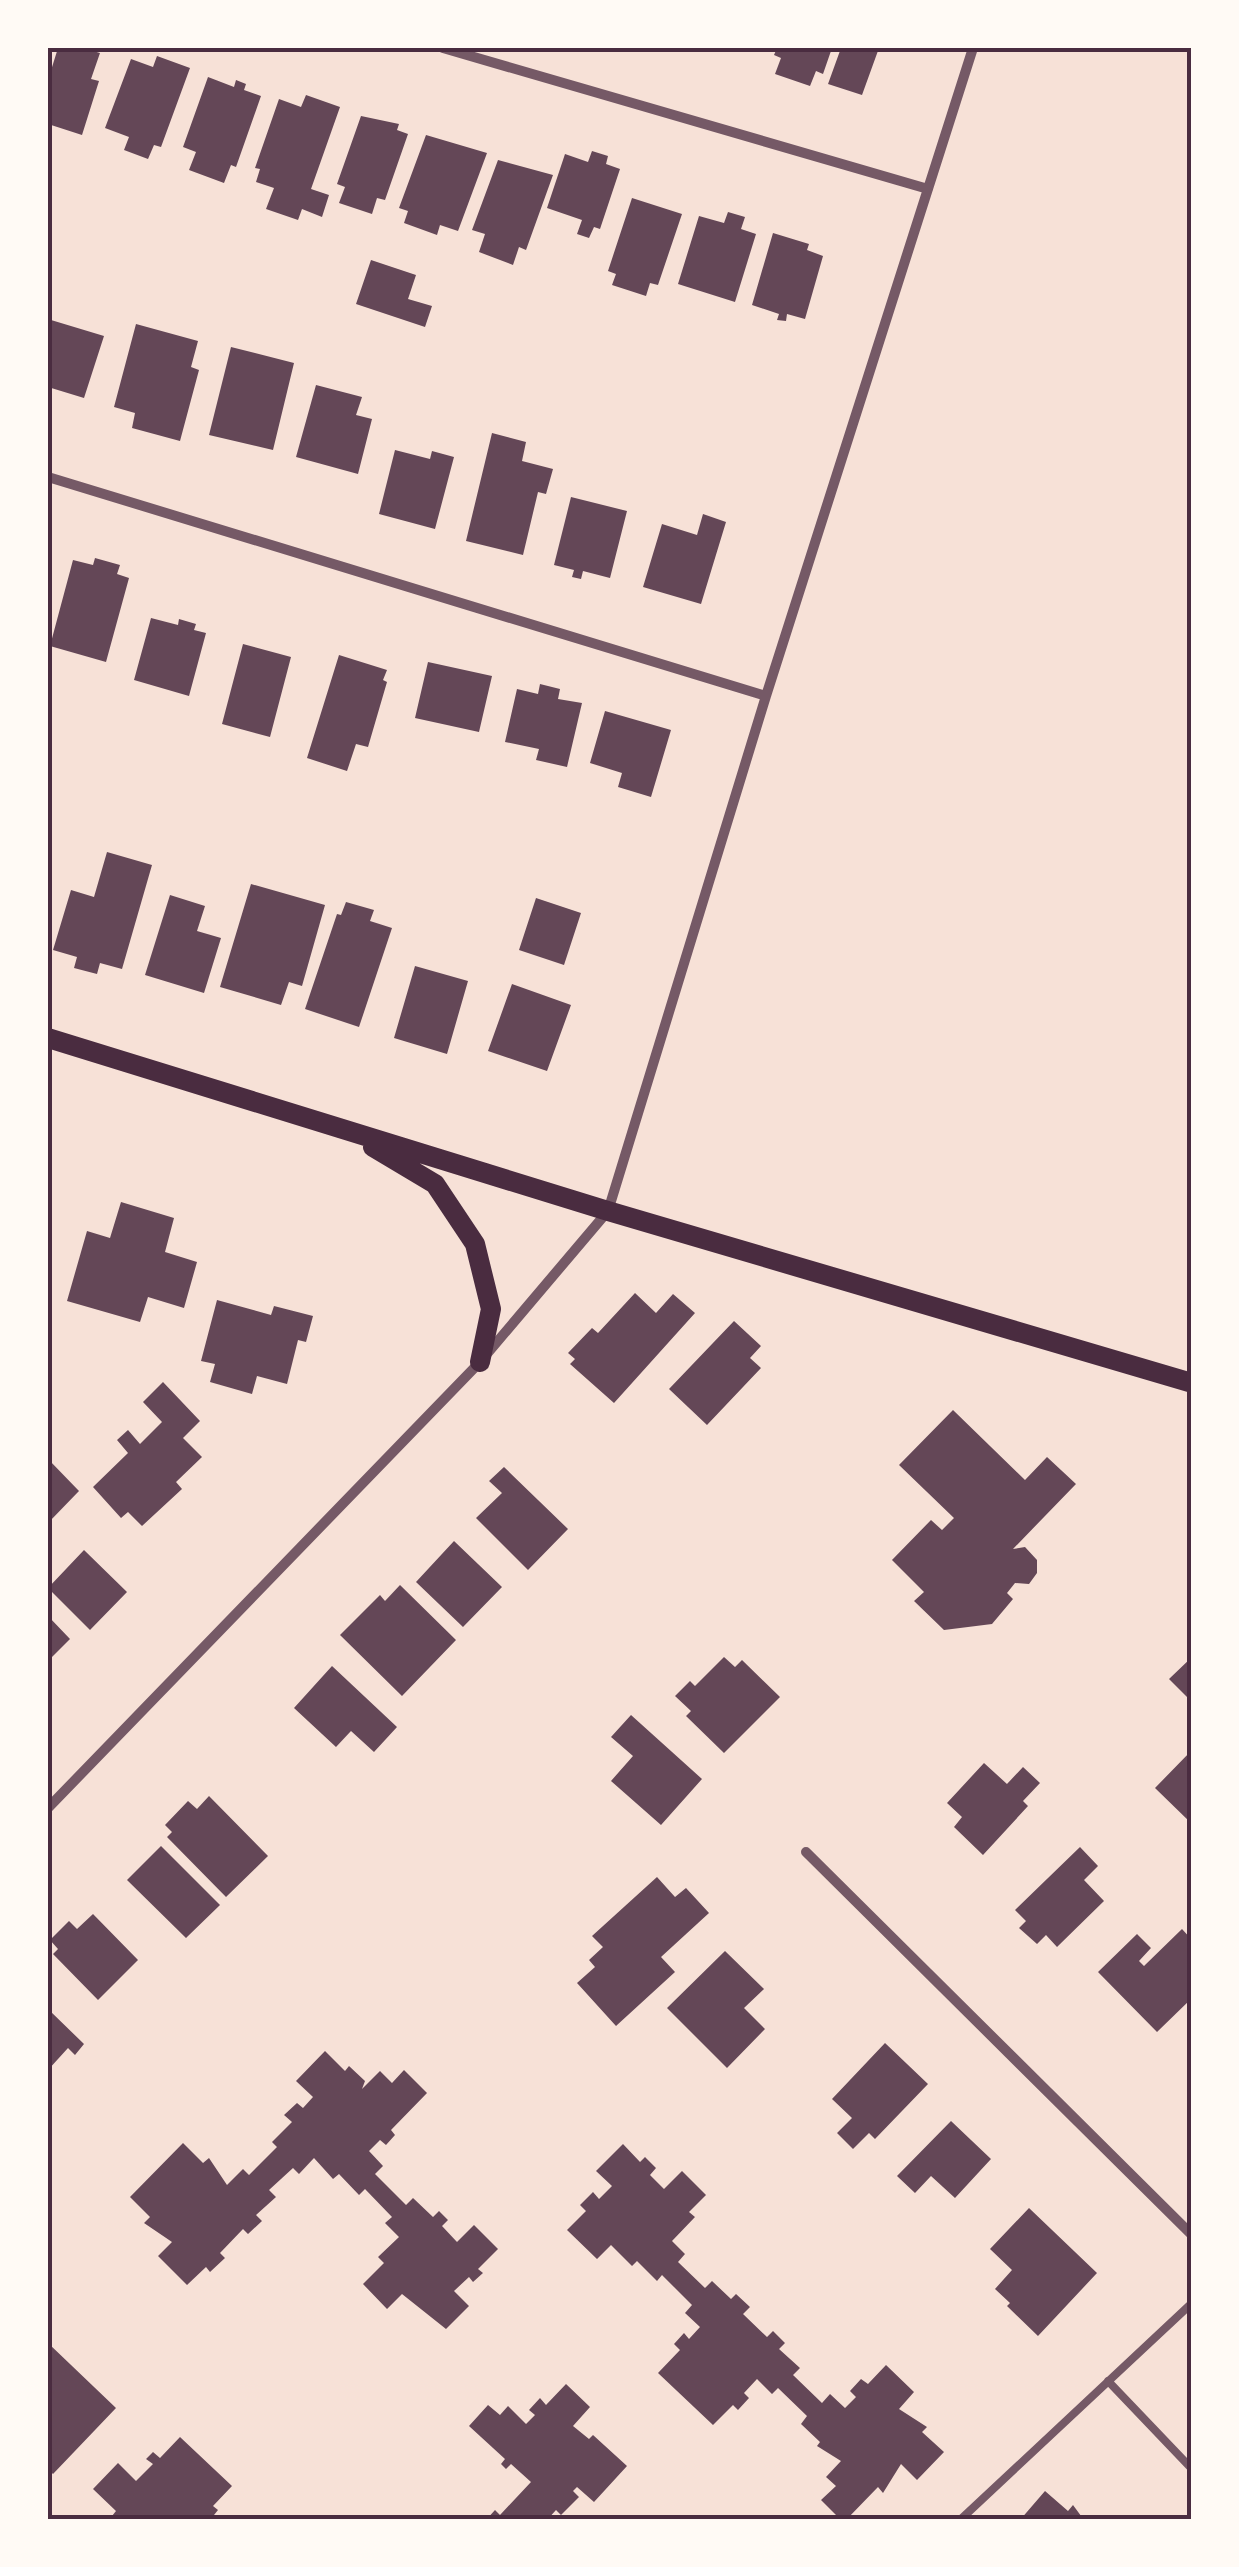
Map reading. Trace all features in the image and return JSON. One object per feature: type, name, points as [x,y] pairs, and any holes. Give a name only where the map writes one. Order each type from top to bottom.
[{"type":"main road","points":[[48,1038],[608,1211],[1192,1383]]},
{"type":"main road","points":[[341,1128],[435,1184],[475,1244],[491,1309],[480,1362]]},
{"type":"street","points":[[444,48],[928,189]]},
{"type":"street","points":[[48,1808],[480,1362],[608,1211],[766,696],[973,48]]},
{"type":"street","points":[[48,477],[766,696]]},
{"type":"street","points":[[806,1852],[1192,2235]]},
{"type":"lane","points":[[960,2520],[1192,2303]]},
{"type":"lane","points":[[1108,2381],[1192,2469]]},
{"type":"building","points":[[58,48],[100,53],[91,79],[99,81],[82,135],[48,124],[48,80]]},
{"type":"building","points":[[777,48],[832,48],[823,74],[816,71],[810,86],[775,74],[781,58],[774,55]]},
{"type":"building","points":[[841,48],[879,48],[862,95],[828,84]]},
{"type":"building","points":[[157,56],[190,68],[161,147],[154,145],[148,159],[124,150],[129,137],[105,128],[131,59],[153,67]]},
{"type":"building","points":[[208,77],[234,87],[236,80],[246,84],[244,90],[261,96],[236,167],[231,165],[224,183],[189,170],[196,152],[183,147]]},
{"type":"building","points":[[306,95],[340,107],[311,189],[329,195],[322,217],[302,209],[298,220],[266,209],[274,188],[256,182],[260,169],[255,168],[279,99],[301,107]]},
{"type":"building","points":[[361,116],[399,124],[397,130],[408,134],[385,200],[377,198],[372,214],[339,203],[345,187],[337,184]]},
{"type":"building","points":[[426,135],[487,153],[458,231],[440,225],[437,235],[404,223],[408,211],[399,208]]},
{"type":"building","points":[[592,151],[608,156],[606,164],[620,169],[600,229],[594,227],[589,238],[577,234],[582,220],[547,208],[565,154],[588,162]]},
{"type":"building","points":[[498,160],[553,175],[526,250],[519,247],[513,265],[479,252],[485,234],[472,230]]},
{"type":"building","points":[[632,198],[682,214],[658,285],[650,283],[646,296],[612,285],[616,274],[608,271]]},
{"type":"building","points":[[728,212],[745,217],[741,229],[756,234],[735,302],[678,284],[699,216],[724,223]]},
{"type":"building","points":[[773,233],[809,244],[807,250],[823,256],[805,319],[787,314],[786,321],[777,320],[779,314],[752,305]]},
{"type":"building","points":[[371,260],[416,275],[408,299],[432,306],[425,327],[356,304]]},
{"type":"building","points":[[51,320],[104,336],[84,398],[48,387]]},
{"type":"building","points":[[136,324],[198,341],[191,367],[199,370],[180,441],[132,428],[135,413],[114,407]]},
{"type":"building","points":[[231,347],[294,363],[273,450],[209,435]]},
{"type":"building","points":[[316,385],[362,397],[356,415],[372,419],[358,474],[296,457]]},
{"type":"building","points":[[492,433],[526,442],[522,461],[553,469],[546,494],[538,492],[523,555],[466,541]]},
{"type":"building","points":[[395,450],[430,459],[432,451],[454,457],[435,529],[379,514]]},
{"type":"building","points":[[571,497],[627,511],[610,578],[583,571],[581,579],[572,577],[574,570],[554,565]]},
{"type":"building","points":[[703,514],[726,522],[701,604],[643,587],[662,524],[697,535]]},
{"type":"building","points":[[95,558],[120,565],[117,574],[129,578],[106,662],[50,646],[73,560],[93,565]]},
{"type":"building","points":[[151,618],[178,625],[179,619],[196,624],[194,630],[206,633],[189,696],[134,680]]},
{"type":"building","points":[[243,644],[291,657],[270,737],[222,724]]},
{"type":"building","points":[[339,655],[387,670],[368,747],[356,744],[347,771],[307,758]]},
{"type":"building","points":[[428,662],[492,676],[479,732],[415,718]]},
{"type":"building","points":[[540,684],[560,689],[558,699],[582,703],[567,767],[536,760],[539,749],[505,742],[517,689],[538,694]]},
{"type":"building","points":[[605,711],[671,730],[651,797],[618,787],[622,773],[590,763]]},
{"type":"building","points":[[107,852],[152,865],[122,969],[100,963],[97,974],[74,968],[77,957],[53,950],[71,890],[94,897]]},
{"type":"building","points":[[251,884],[325,905],[302,986],[289,982],[281,1005],[220,987]]},
{"type":"building","points":[[170,895],[205,906],[197,931],[221,938],[204,993],[145,975]]},
{"type":"building","points":[[536,898],[581,913],[564,965],[519,950]]},
{"type":"building","points":[[346,902],[374,910],[370,921],[392,928],[359,1027],[305,1009],[337,914],[341,915]]},
{"type":"building","points":[[415,966],[468,981],[447,1054],[394,1038]]},
{"type":"building","points":[[512,984],[571,1005],[547,1071],[488,1051]]},
{"type":"building","points":[[121,1202],[174,1218],[165,1252],[197,1262],[184,1308],[148,1297],[140,1322],[67,1301],[87,1231],[110,1238]]},
{"type":"building","points":[[635,1293],[656,1313],[673,1294],[695,1313],[614,1403],[570,1364],[575,1359],[568,1353],[592,1328],[598,1333]]},
{"type":"building","points":[[217,1300],[271,1315],[274,1306],[313,1316],[306,1342],[298,1340],[287,1384],[257,1376],[252,1394],[210,1382],[215,1364],[201,1361]]},
{"type":"building","points":[[734,1321],[761,1346],[750,1358],[761,1368],[707,1425],[669,1389]]},
{"type":"building","points":[[163,1382],[200,1421],[183,1438],[202,1457],[176,1482],[182,1489],[142,1526],[128,1512],[121,1518],[93,1487],[128,1453],[117,1440],[128,1430],[140,1444],[162,1422],[143,1402]]},
{"type":"building","points":[[953,1410],[1025,1480],[1047,1457],[1076,1484],[1013,1549],[1025,1547],[1037,1560],[1037,1573],[1029,1584],[1015,1583],[1007,1593],[1013,1599],[992,1624],[944,1630],[914,1601],[924,1592],[892,1560],[931,1520],[942,1530],[954,1518],[899,1465]]},
{"type":"building","points":[[48,1459],[79,1491],[48,1523]]},
{"type":"building","points":[[504,1467],[568,1529],[528,1570],[476,1518],[502,1493],[489,1481]]},
{"type":"building","points":[[454,1541],[502,1587],[463,1627],[416,1582]]},
{"type":"building","points":[[84,1550],[127,1592],[90,1630],[48,1588]]},
{"type":"building","points":[[400,1585],[456,1640],[402,1696],[340,1635],[380,1595],[385,1601]]},
{"type":"building","points":[[48,1616],[70,1639],[48,1661]]},
{"type":"building","points":[[724,1657],[735,1667],[742,1660],[780,1697],[724,1753],[686,1716],[691,1711],[675,1696],[690,1681],[695,1686]]},
{"type":"building","points":[[1192,1657],[1192,1702],[1169,1679]]},
{"type":"building","points":[[332,1666],[397,1727],[374,1752],[351,1731],[336,1747],[294,1708]]},
{"type":"building","points":[[631,1715],[702,1779],[661,1825],[611,1781],[633,1756],[611,1737]]},
{"type":"building","points":[[1192,1750],[1192,1824],[1155,1788]]},
{"type":"building","points":[[984,1763],[1007,1784],[1023,1767],[1040,1783],[1023,1801],[1028,1806],[983,1855],[954,1827],[962,1817],[947,1803]]},
{"type":"building","points":[[209,1796],[268,1856],[226,1897],[167,1837],[172,1832],[165,1825],[188,1801],[197,1809]]},
{"type":"building","points":[[161,1846],[220,1905],[186,1938],[127,1880]]},
{"type":"building","points":[[1080,1847],[1098,1866],[1084,1880],[1104,1901],[1057,1947],[1046,1935],[1037,1944],[1019,1928],[1026,1921],[1015,1910]]},
{"type":"building","points":[[657,1877],[675,1897],[686,1888],[709,1913],[661,1957],[675,1972],[616,2026],[577,1983],[595,1967],[589,1960],[603,1947],[592,1936]]},
{"type":"building","points":[[93,1914],[138,1960],[98,2000],[53,1954],[58,1949],[50,1940],[69,1921],[77,1929]]},
{"type":"building","points":[[1182,1929],[1192,1940],[1192,1998],[1157,2032],[1098,1972],[1137,1934],[1151,1948],[1139,1961],[1144,1966]]},
{"type":"building","points":[[725,1951],[764,1989],[744,2008],[765,2029],[727,2068],[667,2008]]},
{"type":"building","points":[[48,2009],[84,2044],[75,2055],[68,2048],[48,2070]]},
{"type":"building","points":[[885,2043],[928,2084],[875,2139],[869,2133],[853,2149],[837,2133],[852,2118],[832,2099]]},
{"type":"building","points":[[325,2051],[345,2071],[349,2066],[365,2081],[362,2089],[380,2071],[392,2083],[404,2070],[427,2093],[391,2130],[395,2135],[386,2145],[380,2140],[369,2151],[383,2166],[375,2174],[406,2205],[413,2198],[433,2217],[439,2211],[448,2220],[442,2226],[457,2242],[474,2225],[498,2249],[478,2269],[483,2273],[473,2282],[469,2277],[454,2291],[469,2306],[446,2329],[402,2294],[387,2309],[363,2284],[384,2263],[378,2257],[399,2237],[385,2223],[392,2217],[365,2189],[359,2195],[339,2174],[333,2179],[314,2158],[299,2174],[293,2168],[269,2190],[276,2197],[256,2215],[262,2221],[248,2234],[243,2229],[220,2253],[225,2258],[210,2272],[206,2267],[187,2285],[158,2256],[172,2242],[144,2223],[150,2217],[130,2197],[183,2143],[203,2163],[209,2158],[227,2185],[243,2169],[249,2175],[277,2147],[272,2142],[292,2122],[284,2115],[297,2103],[303,2108],[313,2097],[296,2081]]},
{"type":"building","points":[[951,2121],[991,2159],[955,2198],[931,2176],[915,2193],[897,2176]]},
{"type":"building","points":[[623,2144],[640,2162],[645,2157],[656,2168],[650,2175],[664,2189],[682,2171],[706,2195],[689,2212],[695,2217],[672,2241],[685,2254],[678,2262],[705,2288],[712,2281],[731,2299],[736,2294],[750,2307],[743,2314],[767,2337],[773,2331],[785,2343],[779,2349],[800,2368],[793,2375],[822,2403],[830,2394],[845,2408],[856,2397],[850,2391],[861,2379],[868,2384],[886,2365],[914,2392],[899,2409],[927,2427],[922,2432],[944,2452],[917,2480],[901,2464],[883,2493],[878,2487],[846,2520],[841,2520],[821,2500],[836,2486],[826,2477],[841,2461],[817,2446],[820,2442],[801,2424],[807,2416],[778,2388],[772,2394],[757,2379],[744,2393],[749,2398],[738,2410],[733,2405],[713,2425],[658,2373],[680,2350],[674,2344],[684,2333],[689,2339],[700,2327],[685,2313],[692,2305],[662,2275],[657,2281],[637,2261],[632,2266],[611,2245],[597,2259],[567,2230],[586,2211],[580,2205],[593,2192],[599,2199],[612,2186],[596,2171]]},
{"type":"building","points":[[1029,2208],[1097,2273],[1038,2336],[995,2289],[1012,2270],[990,2249]]},
{"type":"building","points":[[48,2343],[116,2408],[53,2474],[48,2469]]},
{"type":"building","points":[[566,2384],[590,2407],[573,2426],[589,2439],[593,2435],[627,2466],[594,2502],[577,2487],[573,2491],[579,2497],[561,2515],[556,2510],[547,2520],[486,2520],[495,2510],[500,2515],[531,2482],[511,2464],[506,2469],[501,2464],[505,2459],[469,2426],[488,2405],[500,2415],[508,2406],[526,2424],[535,2415],[529,2410],[540,2398],[546,2405]]},
{"type":"building","points":[[180,2437],[232,2486],[213,2506],[218,2510],[210,2520],[115,2520],[112,2516],[116,2511],[93,2489],[118,2463],[136,2481],[153,2464],[146,2459],[153,2452],[160,2458]]},
{"type":"building","points":[[1045,2491],[1068,2511],[1073,2505],[1084,2520],[1020,2520]]}]
